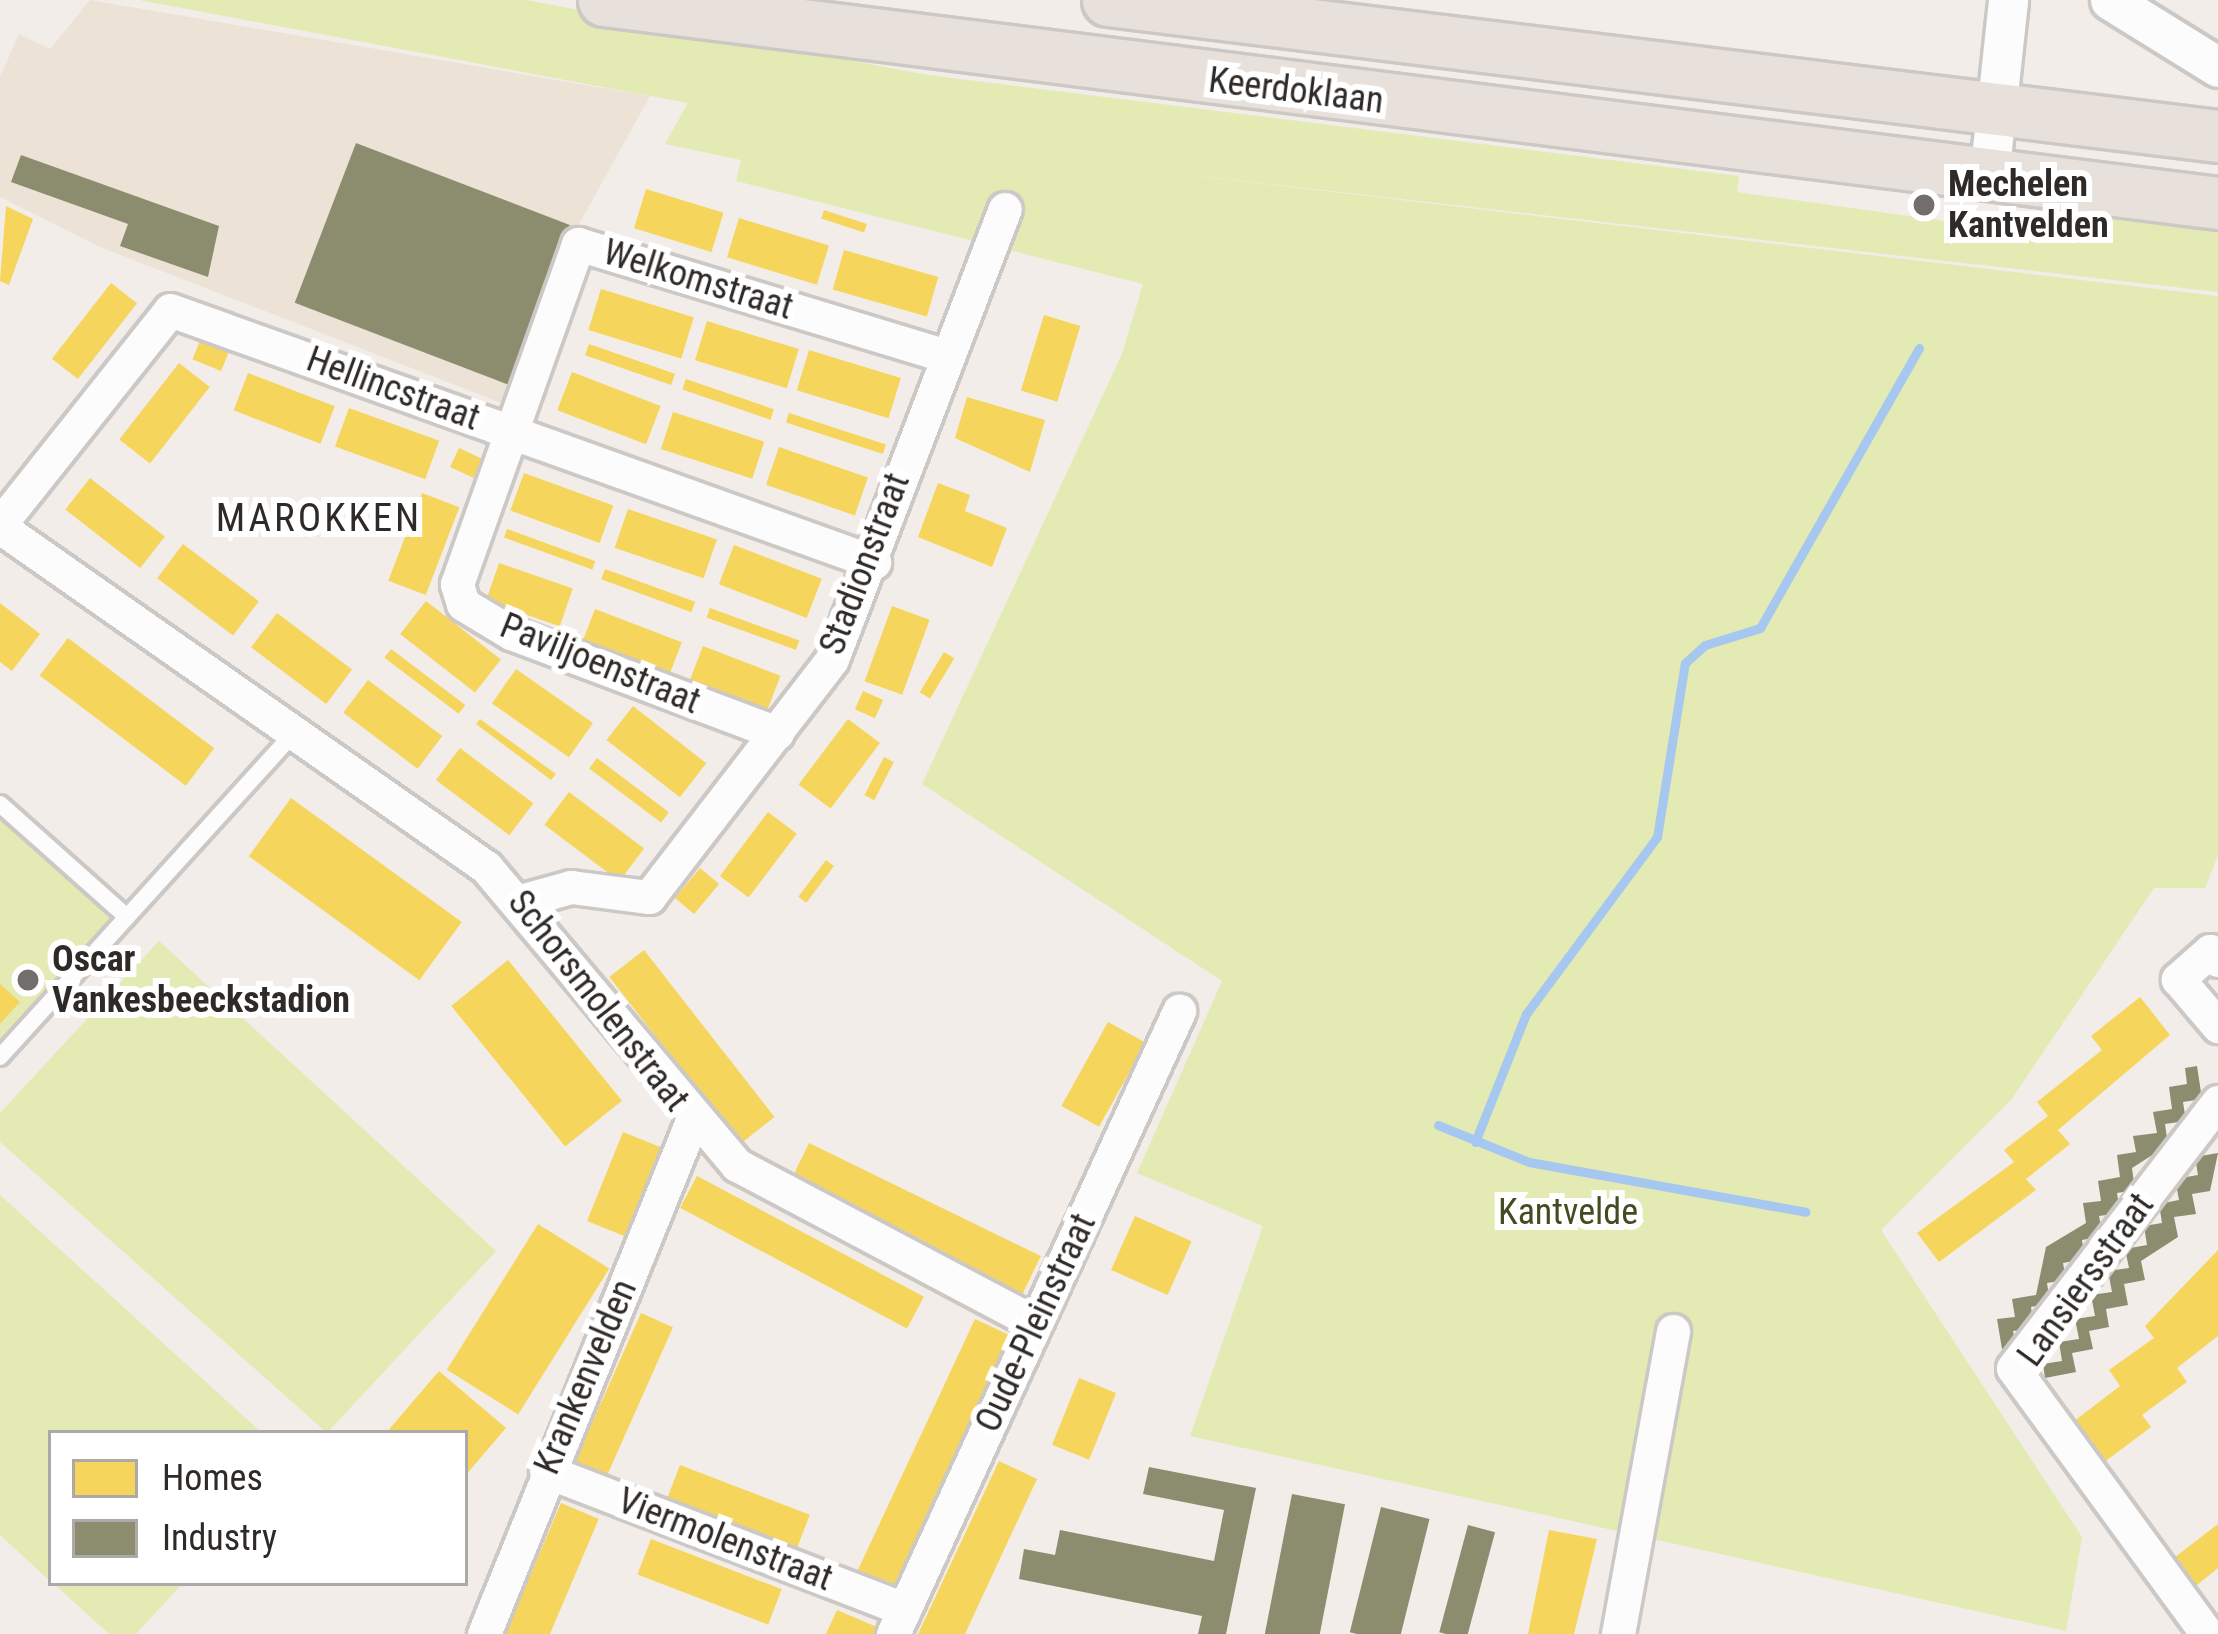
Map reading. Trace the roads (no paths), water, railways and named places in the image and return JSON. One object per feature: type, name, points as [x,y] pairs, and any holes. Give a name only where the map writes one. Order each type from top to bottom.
[{"type":"main road","name":"Keerdoklaan","points":[[604,0],[2218,203]]},
{"type":"main road","name":"Keerdoklaan","points":[[1108,0],[2218,136]]},
{"type":"street","points":[[1989,176],[2008,0]]},
{"type":"street","points":[[2110,0],[2218,67]]},
{"type":"street","name":"Stadionstraat","points":[[524,900],[571,887],[649,897],[832,658],[874,562],[940,354],[1005,208]]},
{"type":"street","name":"Welkomstraat","points":[[513,432],[578,244],[940,354]]},
{"type":"street","name":"Hellincstraat","points":[[0,525],[170,310],[874,562]]},
{"type":"street","name":"Paviljoenstraat","points":[[513,432],[457,584],[463,604],[511,633],[777,733]]},
{"type":"street","name":"Schorsmolenstraat","points":[[0,525],[524,900],[692,1121],[736,1165],[1035,1323]]},
{"type":"street","points":[[2218,960],[2210,951],[2178,979],[2218,1026]]},
{"type":"street","name":"Oude-Pleinstraat","points":[[898,1621],[1180,1012]]},
{"type":"street","name":"Lansiersstraat","points":[[2206,1634],[2013,1368],[2218,1102]]},
{"type":"street","name":"Krankenvelden","points":[[484,1634],[692,1121]]},
{"type":"street","points":[[1618,1634],[1673,1331]]},
{"type":"street","name":"Viermolenstraat","points":[[546,1472],[898,1621]]},
{"type":"lane","points":[[0,1057],[294,733]]},
{"type":"lane","points":[[0,804],[127,917]]},
{"type":"waterway","points":[[1475,1142],[1526,1014],[1657,837],[1685,663],[1705,645],[1760,628],[1919,348]]},
{"type":"waterway","points":[[1438,1125],[1529,1162],[1806,1212]]},
{"type":"place","name":"Mechelen Kantvelden","points":[[1924,205]]},
{"type":"place","name":"Oscar Vankesbeeckstadion","points":[[28,980]]},
{"type":"district","name":"MAROKKEN","points":[[319,518]]},
{"type":"park label","name":"Kantvelde","points":[[1568,1213]]}]
